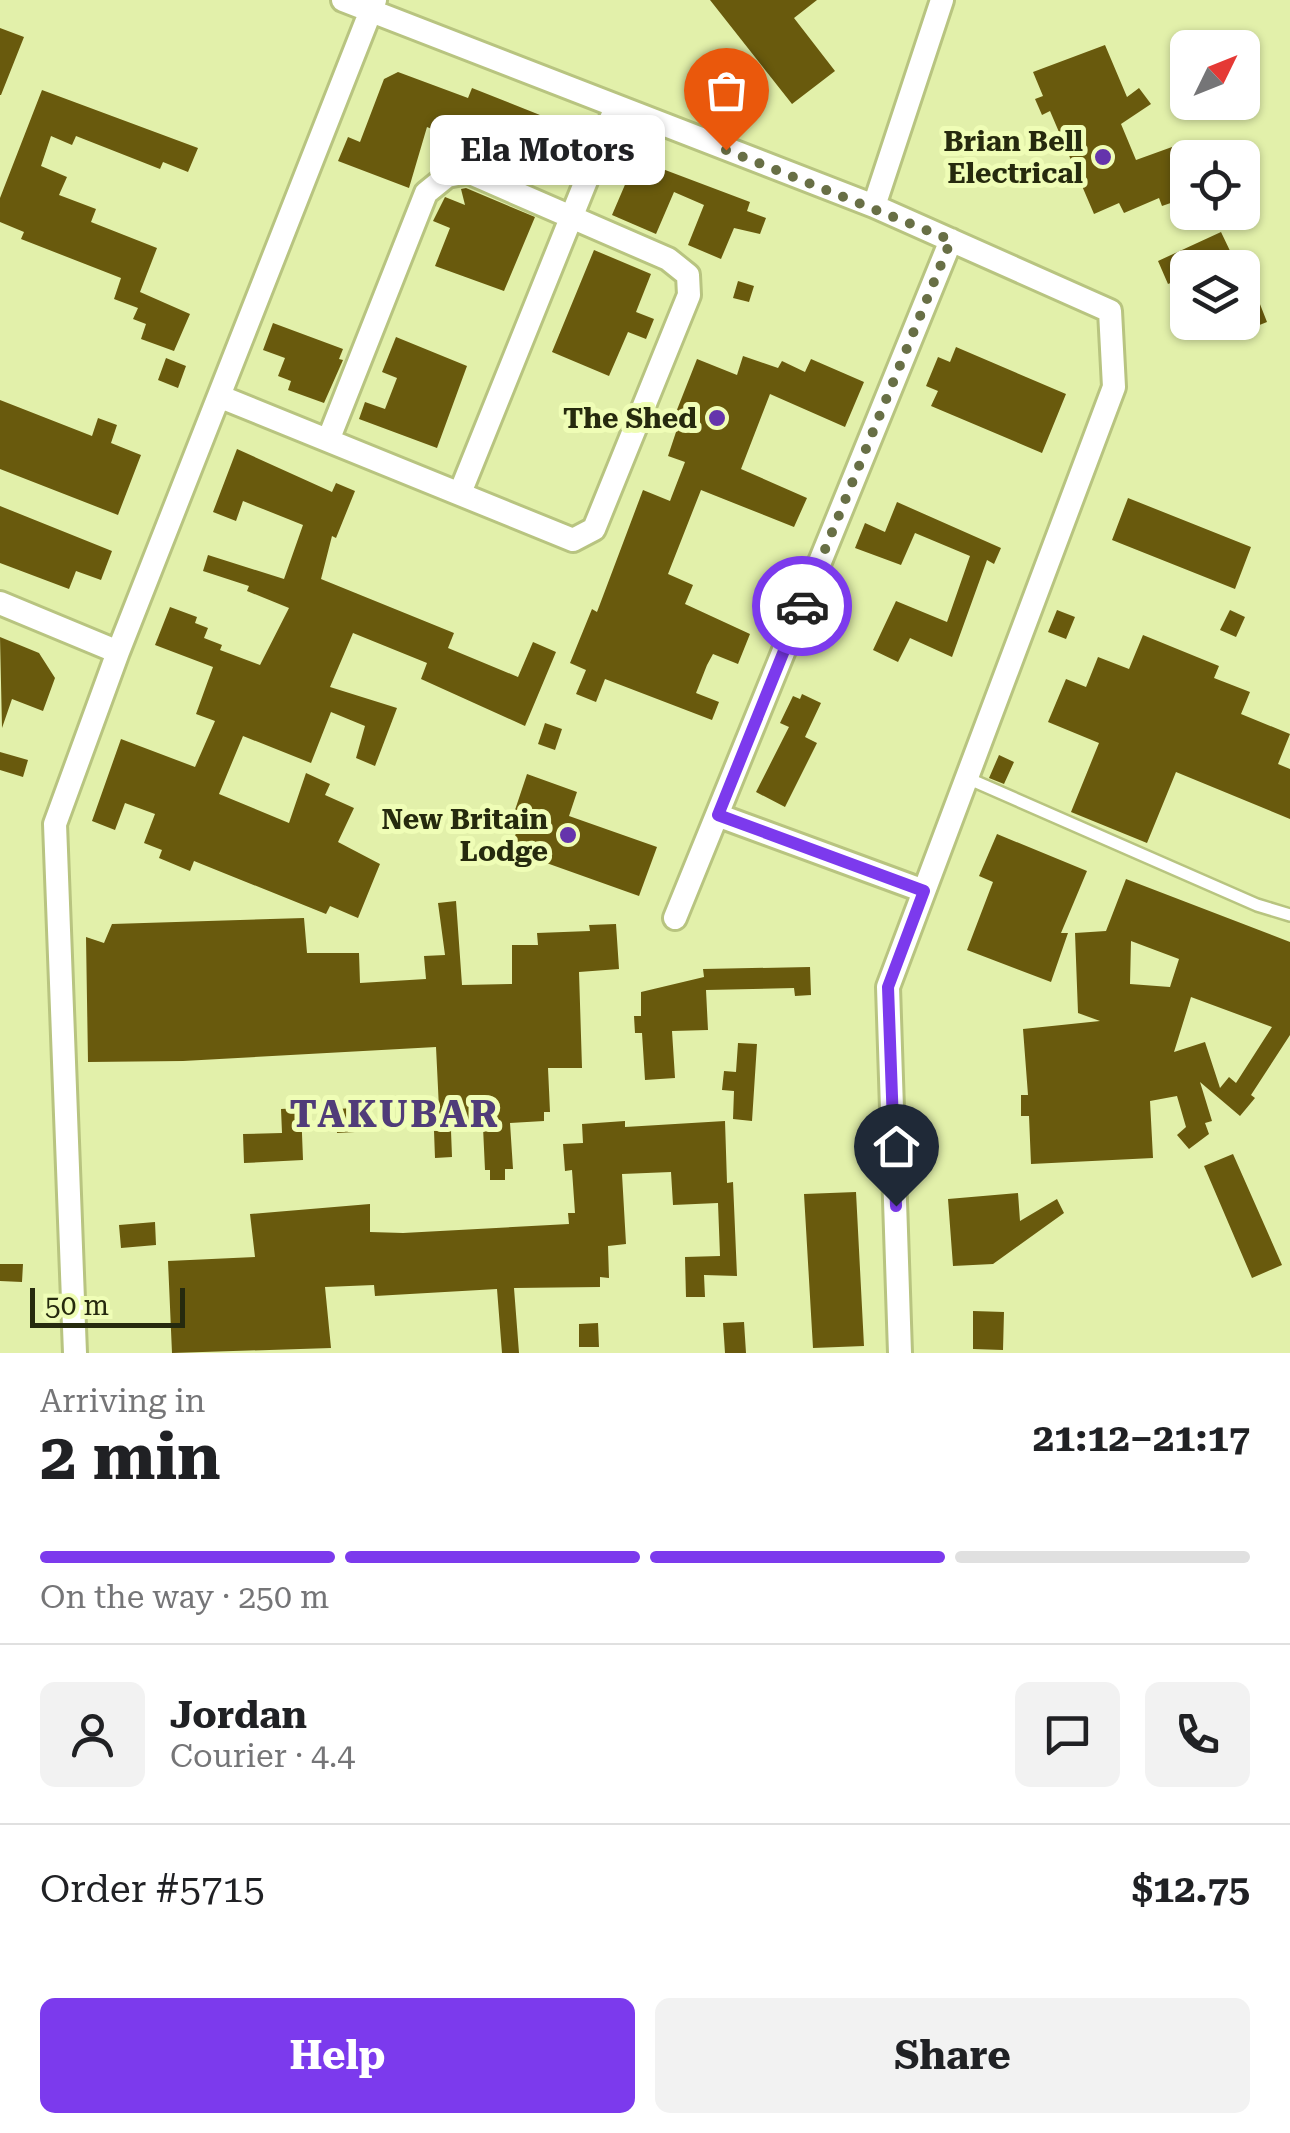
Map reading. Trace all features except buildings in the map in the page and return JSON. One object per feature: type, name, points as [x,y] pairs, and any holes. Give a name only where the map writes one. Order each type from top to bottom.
[{"type":"street","points":[[343,0],[373,5],[615,108],[874,206],[1110,311],[1114,387],[888,987],[900,1353]]},
{"type":"street","points":[[874,206],[942,0]]},
{"type":"street","points":[[75,1353],[55,824],[118,652],[222,397],[373,5]]},
{"type":"street","points":[[460,492],[615,108]]},
{"type":"street","points":[[222,397],[572,540],[594,530],[689,295],[688,274],[668,259],[468,172],[447,176],[426,193],[329,438]]},
{"type":"street","points":[[675,918],[951,240]]},
{"type":"street","points":[[0,604],[118,652]]},
{"type":"street","points":[[718,815],[924,891]]},
{"type":"lane","points":[[967,778],[1257,905],[1290,915]]},
{"type":"way so far","points":[[726,150],[951,240],[802,606]]},
{"type":"place","name":"Ela Motors","points":[[726,150]]},
{"type":"place","name":"Brian Bell Electrical","points":[[1103,157]]},
{"type":"place","name":"The Shed","points":[[717,418]]},
{"type":"place","name":"New Britain Lodge","points":[[568,835]]},
{"type":"district","name":"TAKUBAR","points":[[395,1114]]},
{"type":"route","points":[[802,606],[718,815],[924,891],[888,987],[896,1206]]}]
